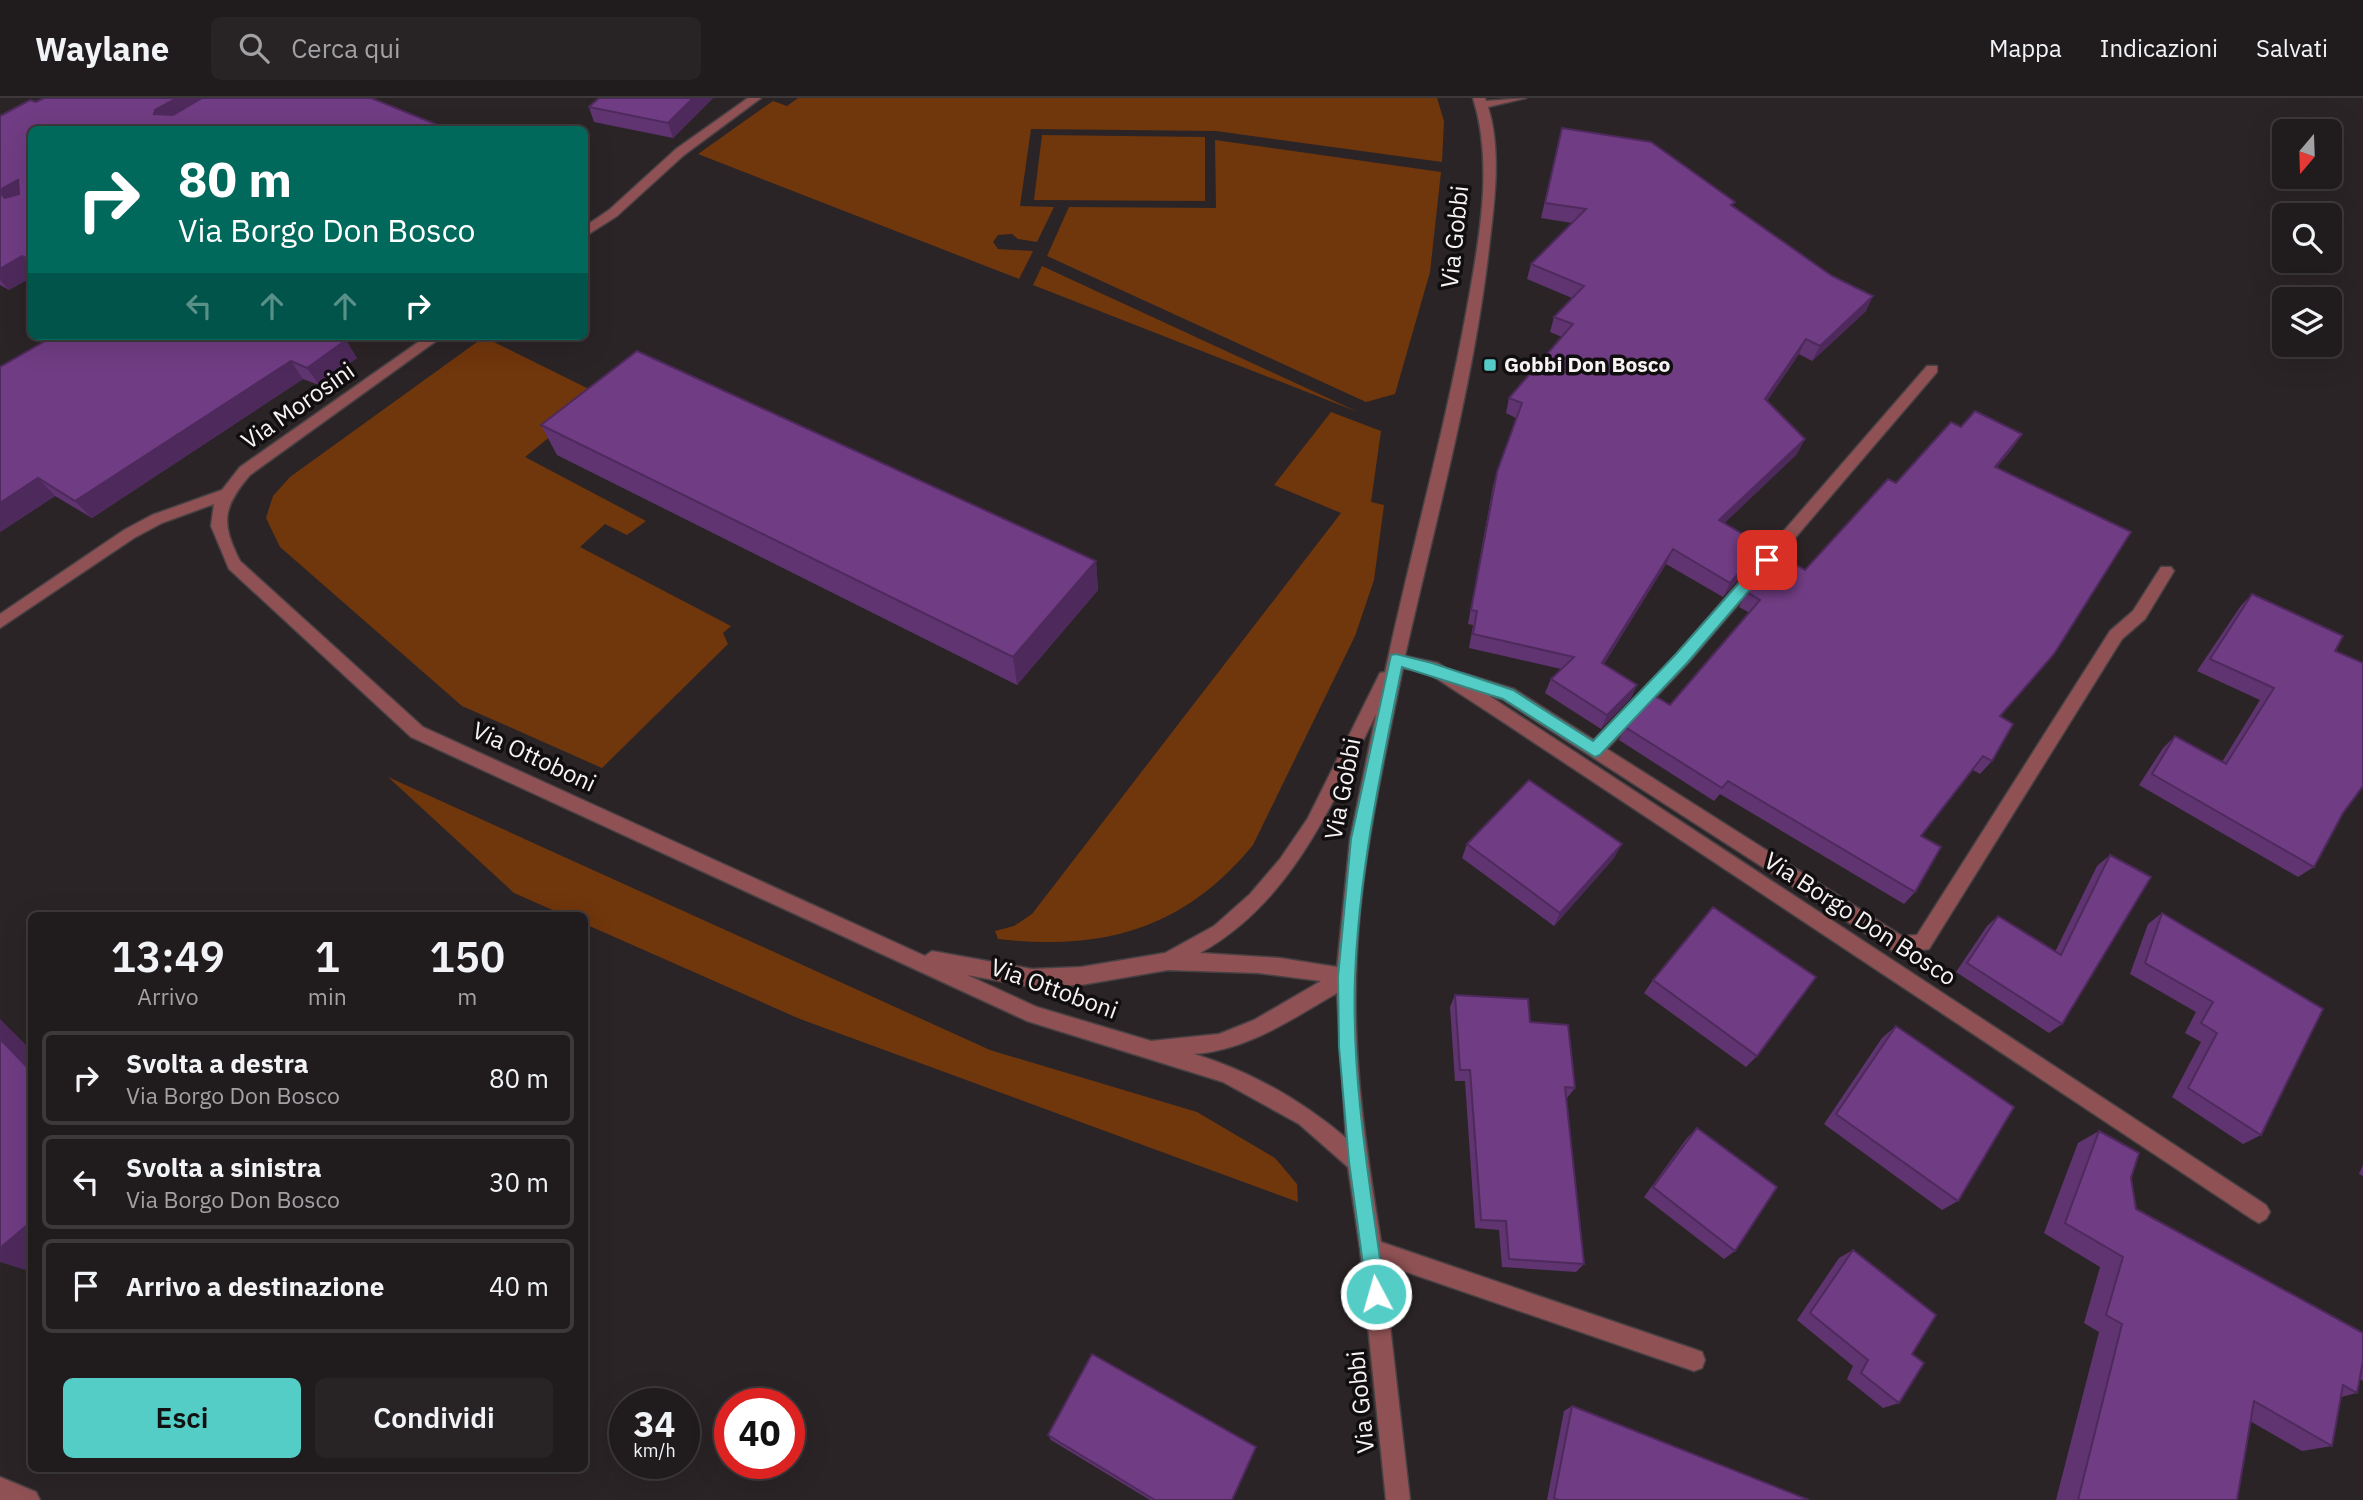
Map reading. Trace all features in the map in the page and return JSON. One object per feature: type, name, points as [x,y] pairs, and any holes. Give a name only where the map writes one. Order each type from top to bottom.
[{"type":"street","points":[[588,230],[613,214],[680,152],[755,98]]},
{"type":"street","points":[[1481,101],[1520,98]]},
{"type":"street","name":"Via Gobbi","points":[[1398,1500],[1371,1249],[1358,1162],[1348,1047],[1346,977],[1359,839],[1396,660],[1461,377],[1480,273],[1488,203],[1488,127],[1481,101]]},
{"type":"street","name":"Via Morosini","points":[[216,514],[225,494],[245,471],[430,340]]},
{"type":"street","points":[[1595,750],[1682,659],[1932,369]]},
{"type":"street","name":"Via Morosini","points":[[0,622],[129,534],[166,515],[225,494]]},
{"type":"street","name":"Via Ottoboni","points":[[216,514],[221,540],[234,565],[417,732],[1034,1015],[1228,1074],[1284,1102],[1306,1117],[1358,1162]]},
{"type":"street","name":"Via Borgo Don Bosco","points":[[1396,660],[1432,668],[1508,694],[1900,945],[1922,943],[2116,635],[2139,615],[2166,571]]},
{"type":"street","name":"Via Ottoboni","points":[[1168,961],[1220,932],[1256,900],[1286,865],[1314,823],[1396,660]]},
{"type":"street","name":"Via Borgo Don Bosco","points":[[1432,668],[2259,1212]]},
{"type":"street","name":"Via Ottoboni","points":[[904,954],[1032,978],[1082,976],[1168,961],[1234,961],[1291,966],[1346,977]]},
{"type":"street","name":"Via Ottoboni","points":[[1151,1049],[1219,1043],[1261,1027],[1346,977]]},
{"type":"street","points":[[1371,1249],[1694,1360]]},
{"type":"street","points":[[0,1489],[28,1500]]},
{"type":"shaded area","points":[[798,98],[1437,98],[1444,121],[1442,162],[1216,131],[1031,129],[1020,206],[1054,207],[1037,242],[1018,239],[1012,234],[998,235],[993,242],[998,249],[1033,251],[1019,279],[698,154],[773,101],[787,106]]},
{"type":"shaded area","points":[[1042,135],[1205,137],[1205,201],[1034,200]]},
{"type":"shaded area","points":[[1215,140],[1441,172],[1430,272],[1395,394],[1366,402],[1047,256],[1069,207],[1216,208]]},
{"type":"shaded area","points":[[1042,266],[1358,412],[1033,285]]},
{"type":"shaded area","points":[[480,340],[490,340],[601,395],[525,457],[646,521],[627,535],[605,524],[580,547],[731,626],[723,633],[728,644],[602,768],[462,706],[280,547],[266,518],[273,496],[290,477]]},
{"type":"shaded area","points":[[1331,412],[1381,431],[1371,502],[1384,505],[1374,580],[1355,636],[1253,845],[1227,874],[1199,897],[1170,915],[1139,928],[1107,937],[1073,941],[998,939],[995,931],[1014,926],[1032,914],[1341,513],[1274,485]]},
{"type":"shaded area","points":[[388,777],[990,1050],[1197,1112],[1275,1158],[1297,1184],[1298,1202],[800,1019],[588,925],[588,912],[557,912],[514,893]]},
{"type":"building","points":[[44,98],[177,98],[155,110],[154,114],[173,115],[202,98],[371,98],[440,126],[28,126],[28,258],[22,256],[0,269],[0,193],[5,198],[19,194],[18,180],[0,190],[0,116],[30,100],[36,102]]},
{"type":"building","points":[[599,98],[693,98],[668,123],[589,107]]},
{"type":"building","points":[[1562,128],[1651,142],[1735,202],[1731,205],[1832,276],[1873,296],[1820,346],[1806,339],[1765,399],[1805,439],[1719,520],[1763,546],[1730,583],[1673,549],[1602,663],[1637,685],[1607,715],[1551,679],[1574,657],[1473,634],[1477,611],[1471,610],[1497,472],[1522,403],[1509,398],[1573,324],[1554,317],[1584,286],[1531,264],[1586,209],[1545,203]]},
{"type":"building","points":[[47,340],[346,340],[307,368],[291,361],[75,501],[38,478],[0,503],[0,367]]},
{"type":"building","points":[[637,351],[1096,561],[1013,657],[541,425]]},
{"type":"building","points":[[1975,411],[2022,434],[1995,467],[2131,532],[2054,654],[2000,716],[2013,724],[1992,761],[1983,756],[1921,836],[1941,847],[1915,892],[1728,781],[1722,788],[1625,727],[1655,696],[1670,705],[1760,600],[1747,592],[1779,555],[1805,570],[1888,479],[1896,483],[1951,422],[1961,427]]},
{"type":"building","points":[[2252,594],[2343,636],[2335,651],[2363,663],[2363,786],[2343,813],[2314,867],[2152,774],[2175,736],[2226,764],[2274,688],[2210,659]]},
{"type":"building","points":[[1529,780],[1622,844],[1560,913],[1467,844]]},
{"type":"building","points":[[2110,855],[2151,877],[2062,1024],[1967,963],[1998,916],[2061,955]]},
{"type":"building","points":[[1713,907],[1816,977],[1757,1056],[1653,980]]},
{"type":"building","points":[[2162,913],[2323,1009],[2261,1135],[2188,1088],[2217,1033],[2201,1023],[2213,1002],[2145,963]]},
{"type":"building","points":[[1455,995],[1528,999],[1530,1022],[1568,1025],[1575,1088],[1565,1087],[1584,1264],[1509,1259],[1506,1221],[1481,1220],[1470,1070],[1460,1070]]},
{"type":"building","points":[[1896,1026],[2014,1107],[1958,1201],[1836,1114]]},
{"type":"building","points":[[0,1039],[28,1068],[28,1224],[0,1248]]},
{"type":"building","points":[[1697,1128],[1777,1187],[1735,1251],[1653,1187]]},
{"type":"building","points":[[2099,1131],[2139,1153],[2131,1178],[2136,1209],[2363,1333],[2363,1361],[2357,1393],[2343,1385],[2332,1446],[2254,1401],[2237,1500],[2078,1500],[2122,1324],[2106,1315],[2123,1257],[2065,1223]]},
{"type":"building","points":[[1853,1250],[1936,1315],[1912,1354],[1924,1363],[1899,1403],[1861,1373],[1868,1360],[1810,1313]]},
{"type":"building","points":[[1092,1354],[1256,1447],[1232,1500],[1155,1500],[1048,1435]]},
{"type":"building","points":[[1572,1406],[1809,1500],[1558,1500],[1554,1498]]},
{"type":"place","name":"Gobbi Don Bosco","points":[[1490,365]]},
{"type":"route","points":[[1376,1294],[1358,1162],[1348,1047],[1346,977],[1359,839],[1396,660],[1432,668],[1508,694],[1595,750],[1682,659],[1767,560]]}]
